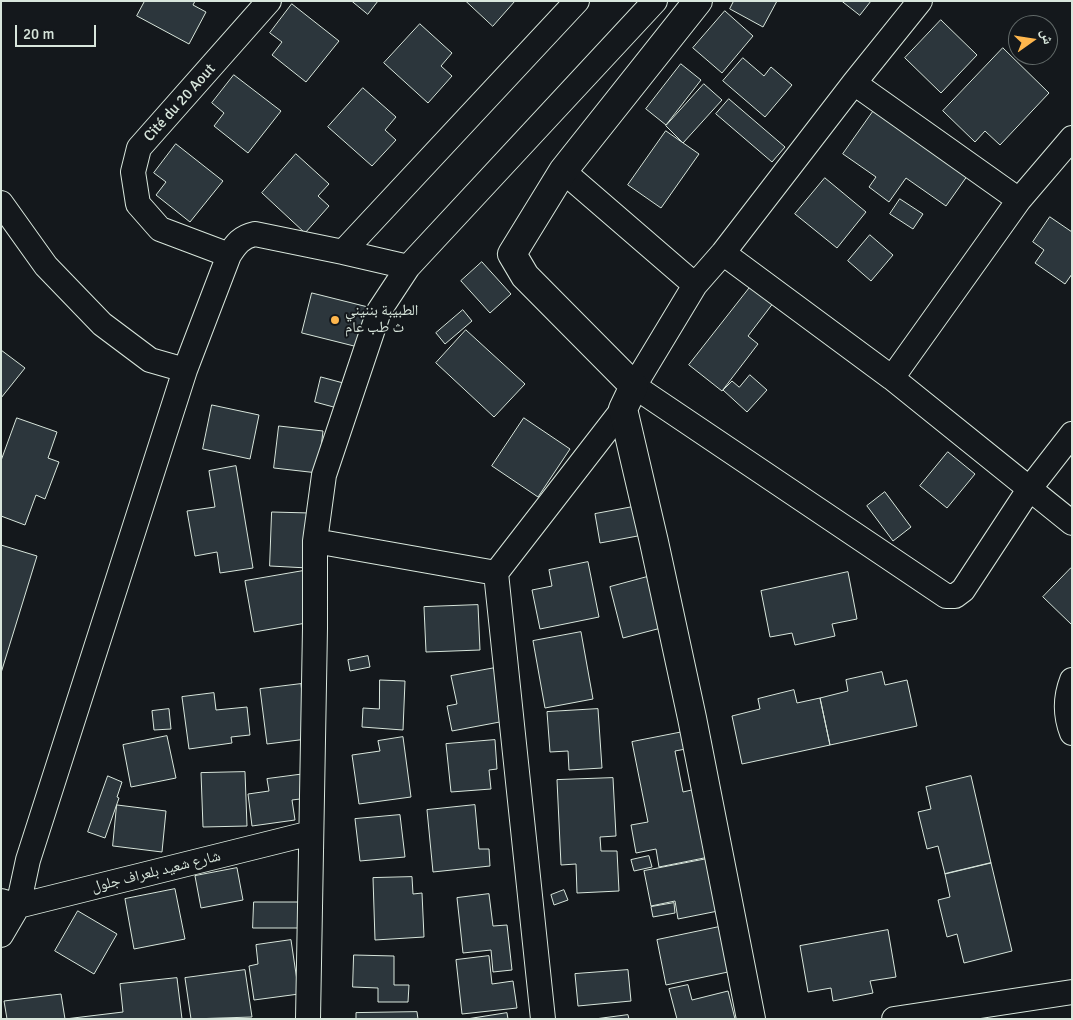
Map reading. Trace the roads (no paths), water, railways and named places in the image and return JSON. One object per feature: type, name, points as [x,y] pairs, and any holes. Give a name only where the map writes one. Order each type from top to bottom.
[{"type":"street","name":"Cité du 20 Aout","points":[[229,255],[160,229],[138,204],[133,172],[140,148],[270,1]]},
{"type":"street","points":[[343,252],[577,1]]},
{"type":"street","points":[[308,1019],[315,541],[324,475],[379,311],[408,267],[655,1]]},
{"type":"street","points":[[698,1],[563,170],[512,254],[525,276],[629,397],[946,596],[955,596],[962,590],[1030,488],[1072,434]]},
{"type":"street","points":[[543,1019],[496,573],[629,397],[695,285],[920,1]]},
{"type":"street","points":[[854,83],[1019,200]]},
{"type":"street","points":[[892,378],[1019,200],[1072,138]]},
{"type":"street","points":[[563,170],[695,285]]},
{"type":"street","points":[[1,203],[46,266],[102,324],[150,360],[185,370]]},
{"type":"street","points":[[1,935],[10,904],[28,860],[185,370],[229,255],[238,241],[255,234],[408,267]]},
{"type":"street","points":[[723,252],[892,378],[1072,523]]},
{"type":"street","points":[[629,397],[654,542],[692,718],[751,1019]]},
{"type":"street","points":[[315,541],[496,573]]},
{"type":"street","points":[[1072,680],[1068,691],[1066,719],[1072,733]]},
{"type":"street","name":"شارع شعيد بلعراف جلول","points":[[10,904],[311,833]]},
{"type":"street","points":[[894,1019],[1072,992]]},
{"type":"place","name":"الطبيبة بننيني ث طب عام","points":[[335,320]]}]
